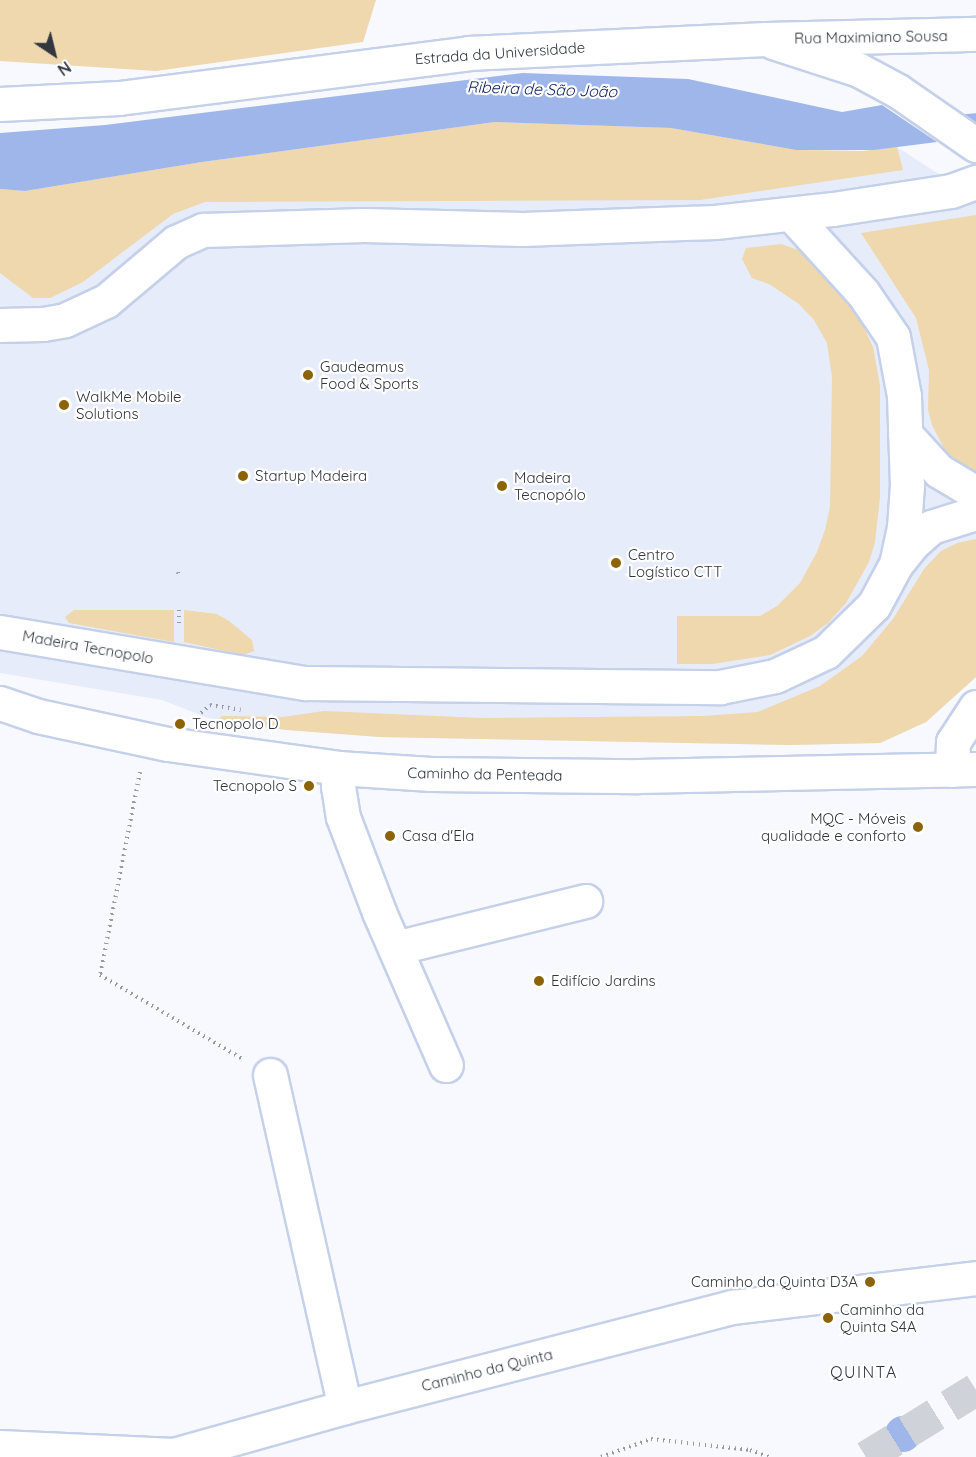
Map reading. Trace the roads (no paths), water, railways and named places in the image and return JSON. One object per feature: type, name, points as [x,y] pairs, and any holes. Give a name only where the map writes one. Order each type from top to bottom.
[{"type":"street","name":"Rua Maximiano Sousa","points":[[766,39],[976,34]]},
{"type":"street","name":"Estrada da Universidade","points":[[0,104],[119,98],[468,53],[766,39],[859,70],[898,91],[974,143]]},
{"type":"street","points":[[0,325],[65,320],[106,301],[176,242],[203,230],[329,225],[523,229],[716,222],[792,215],[951,191],[976,182]]},
{"type":"street","points":[[792,215],[863,293],[893,337],[904,396],[907,485],[904,526],[897,564]]},
{"type":"street","points":[[905,434],[939,471],[976,493]]},
{"type":"street","points":[[897,564],[914,542],[931,527],[976,513]]},
{"type":"street","name":"Madeira Tecnopolo","points":[[0,632],[175,663],[306,683],[663,689],[720,687],[775,676],[826,652],[874,605],[897,564]]},
{"type":"street","name":"Caminho da Penteada","points":[[0,703],[38,716],[168,744],[338,768],[431,774],[626,776],[964,769]]},
{"type":"street","points":[[964,769],[953,742],[976,707]]},
{"type":"street","points":[[338,768],[338,786],[343,817],[395,948],[446,1065]]},
{"type":"street","points":[[395,948],[585,901]]},
{"type":"street","points":[[270,1075],[345,1407]]},
{"type":"street","name":"Caminho da Quinta","points":[[0,1447],[174,1455],[345,1407],[733,1307],[976,1278]]},
{"type":"water","points":[[523,73],[688,79],[842,112],[882,105],[937,142],[874,150],[796,150],[671,128],[495,122],[202,162],[25,191],[0,189],[0,133],[105,125]]},
{"type":"water","points":[[903,1416],[916,1421],[921,1434],[916,1447],[903,1452],[890,1447],[885,1434],[890,1421]]},
{"type":"waterway","name":"Ribeira de São João","points":[[955,120],[976,118]]},
{"type":"tunnel","points":[[866,1457],[976,1389]]},
{"type":"place","name":"Gaudeamus Food & Sports","points":[[308,375]]},
{"type":"place","name":"WalkMe Mobile Solutions","points":[[64,405]]},
{"type":"place","name":"Startup Madeira","points":[[243,476]]},
{"type":"place","name":"Madeira Tecnopólo","points":[[502,486]]},
{"type":"place","name":"Centro Logístico CTT","points":[[616,563]]},
{"type":"place","name":"Tecnopolo D","points":[[180,724]]},
{"type":"place","name":"Tecnopolo S","points":[[309,786]]},
{"type":"place","name":"MQC - Móveis qualidade e conforto","points":[[918,827]]},
{"type":"place","name":"Casa d'Ela","points":[[390,836]]},
{"type":"place","name":"Edifício Jardins","points":[[539,981]]},
{"type":"place","name":"Caminho da Quinta D3A","points":[[870,1282]]},
{"type":"place","name":"Caminho da Quinta S4A","points":[[828,1318]]},
{"type":"district","name":"QUINTA","points":[[864,1372]]}]
